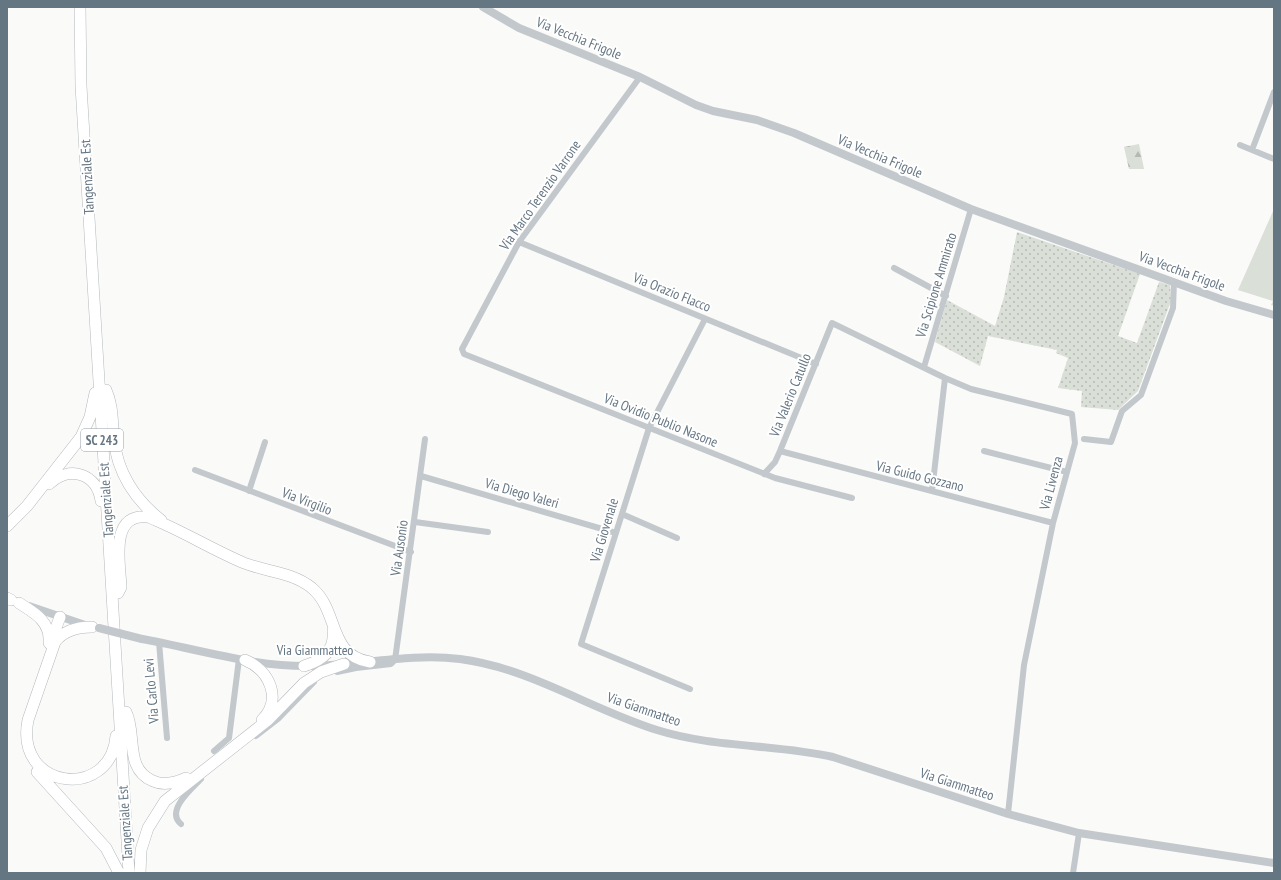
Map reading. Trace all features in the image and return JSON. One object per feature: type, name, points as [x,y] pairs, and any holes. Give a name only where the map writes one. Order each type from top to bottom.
[{"type":"highway","name":"Tangenziale Est","points":[[80,7],[81,86],[128,873]]},
{"type":"highway","name":"Tangenziale Est","points":[[86,7],[88,83],[135,873]]},
{"type":"highway","points":[[7,526],[27,506],[84,431],[93,407],[95,351],[97,347]]},
{"type":"highway","points":[[106,390],[111,400],[116,452],[126,479],[142,503],[172,528]]},
{"type":"highway","points":[[7,531],[56,479],[72,473],[83,476],[92,481],[100,493],[107,566],[111,574]]},
{"type":"highway","points":[[118,593],[121,588],[120,540],[126,523],[136,517],[148,518],[246,564],[284,574],[301,581],[317,594],[327,606],[336,635],[344,648],[356,659],[370,662]]},
{"type":"highway","points":[[11,600],[38,615],[44,623],[49,637],[50,650]]},
{"type":"highway","points":[[60,617],[26,728],[27,744],[30,754],[46,773],[68,780],[87,777],[102,767],[114,748],[116,735],[116,696],[118,690]]},
{"type":"highway","points":[[304,666],[317,661],[330,651],[334,637],[332,619]]},
{"type":"highway","points":[[95,628],[80,627],[65,633],[58,639],[50,650],[24,723],[23,740],[27,756],[35,769],[106,848],[119,873]]},
{"type":"highway","points":[[126,712],[129,718],[134,759],[141,773],[155,782],[167,784],[179,781],[189,776],[260,721],[268,711],[272,694],[269,680],[260,668],[242,659]]},
{"type":"highway","points":[[140,873],[141,850],[148,828],[154,815],[172,794],[208,769],[268,720],[309,679],[328,669],[344,664]]},
{"type":"street","name":"Via Vecchia Frigole","points":[[483,7],[519,28],[640,77],[696,106],[757,120],[794,133],[971,209],[1174,282],[1274,315]]},
{"type":"street","name":"Via Marco Terenzio Varrone","points":[[464,354],[462,349],[519,242],[640,77]]},
{"type":"street","points":[[1252,150],[1274,92]]},
{"type":"street","points":[[1240,145],[1274,159]]},
{"type":"street","name":"Via Scipione Ammirato","points":[[924,367],[971,209]]},
{"type":"street","name":"Via Orazio Flacco","points":[[519,242],[816,364]]},
{"type":"street","points":[[894,268],[946,296]]},
{"type":"street","points":[[1084,439],[1111,442],[1122,411],[1141,395],[1173,308],[1174,282]]},
{"type":"street","name":"Via Giovenale","points":[[690,689],[581,644],[649,428],[705,318]]},
{"type":"street","name":"Via Livenza","points":[[832,322],[945,378],[971,389],[1072,414],[1075,443],[1053,523],[1024,665],[1008,814]]},
{"type":"street","name":"Via Valerio Catullo","points":[[764,474],[775,462],[780,451],[832,322]]},
{"type":"street","name":"Via Ovidio Publio Nasone","points":[[464,354],[764,474],[852,498]]},
{"type":"street","points":[[932,491],[945,378]]},
{"type":"street","name":"Via Ausonio","points":[[395,660],[411,552],[425,438]]},
{"type":"street","points":[[249,491],[265,442]]},
{"type":"street","name":"Via Guido Gozzano","points":[[780,451],[1053,523]]},
{"type":"street","points":[[984,451],[1067,472]]},
{"type":"street","name":"Via Virgilio","points":[[195,470],[411,552]]},
{"type":"street","name":"Via Diego Valeri","points":[[421,476],[616,532]]},
{"type":"street","points":[[622,514],[677,538]]},
{"type":"street","points":[[415,522],[488,532]]},
{"type":"street","name":"Via Giammatteo","points":[[11,600],[95,628],[242,659],[304,666],[445,658],[489,664],[526,676],[658,731],[714,742],[812,752],[833,757],[1008,814],[1079,833],[1274,862]]},
{"type":"street","name":"Via Carlo Levi","points":[[159,642],[167,738]]},
{"type":"street","points":[[214,751],[229,738],[242,659]]},
{"type":"street","points":[[256,736],[278,719],[316,680],[344,670],[387,665],[395,660]]},
{"type":"street","points":[[181,824],[176,816],[176,809],[186,794],[208,769]]},
{"type":"street","points":[[1073,873],[1079,833]]},
{"type":"green space","points":[[1139,144],[1144,169],[1129,169],[1124,147]]},
{"type":"green space","points":[[1274,209],[1274,306],[1271,305],[1273,301],[1238,290]]},
{"type":"green space","points":[[1017,232],[1140,274],[1118,336],[1137,343],[1159,282],[1170,285],[1171,301],[1138,391],[1118,410],[1081,407],[1082,391],[1058,388],[1068,358],[1056,353],[1057,350],[988,336],[980,366],[935,342],[947,300],[995,326],[1004,297]]}]
